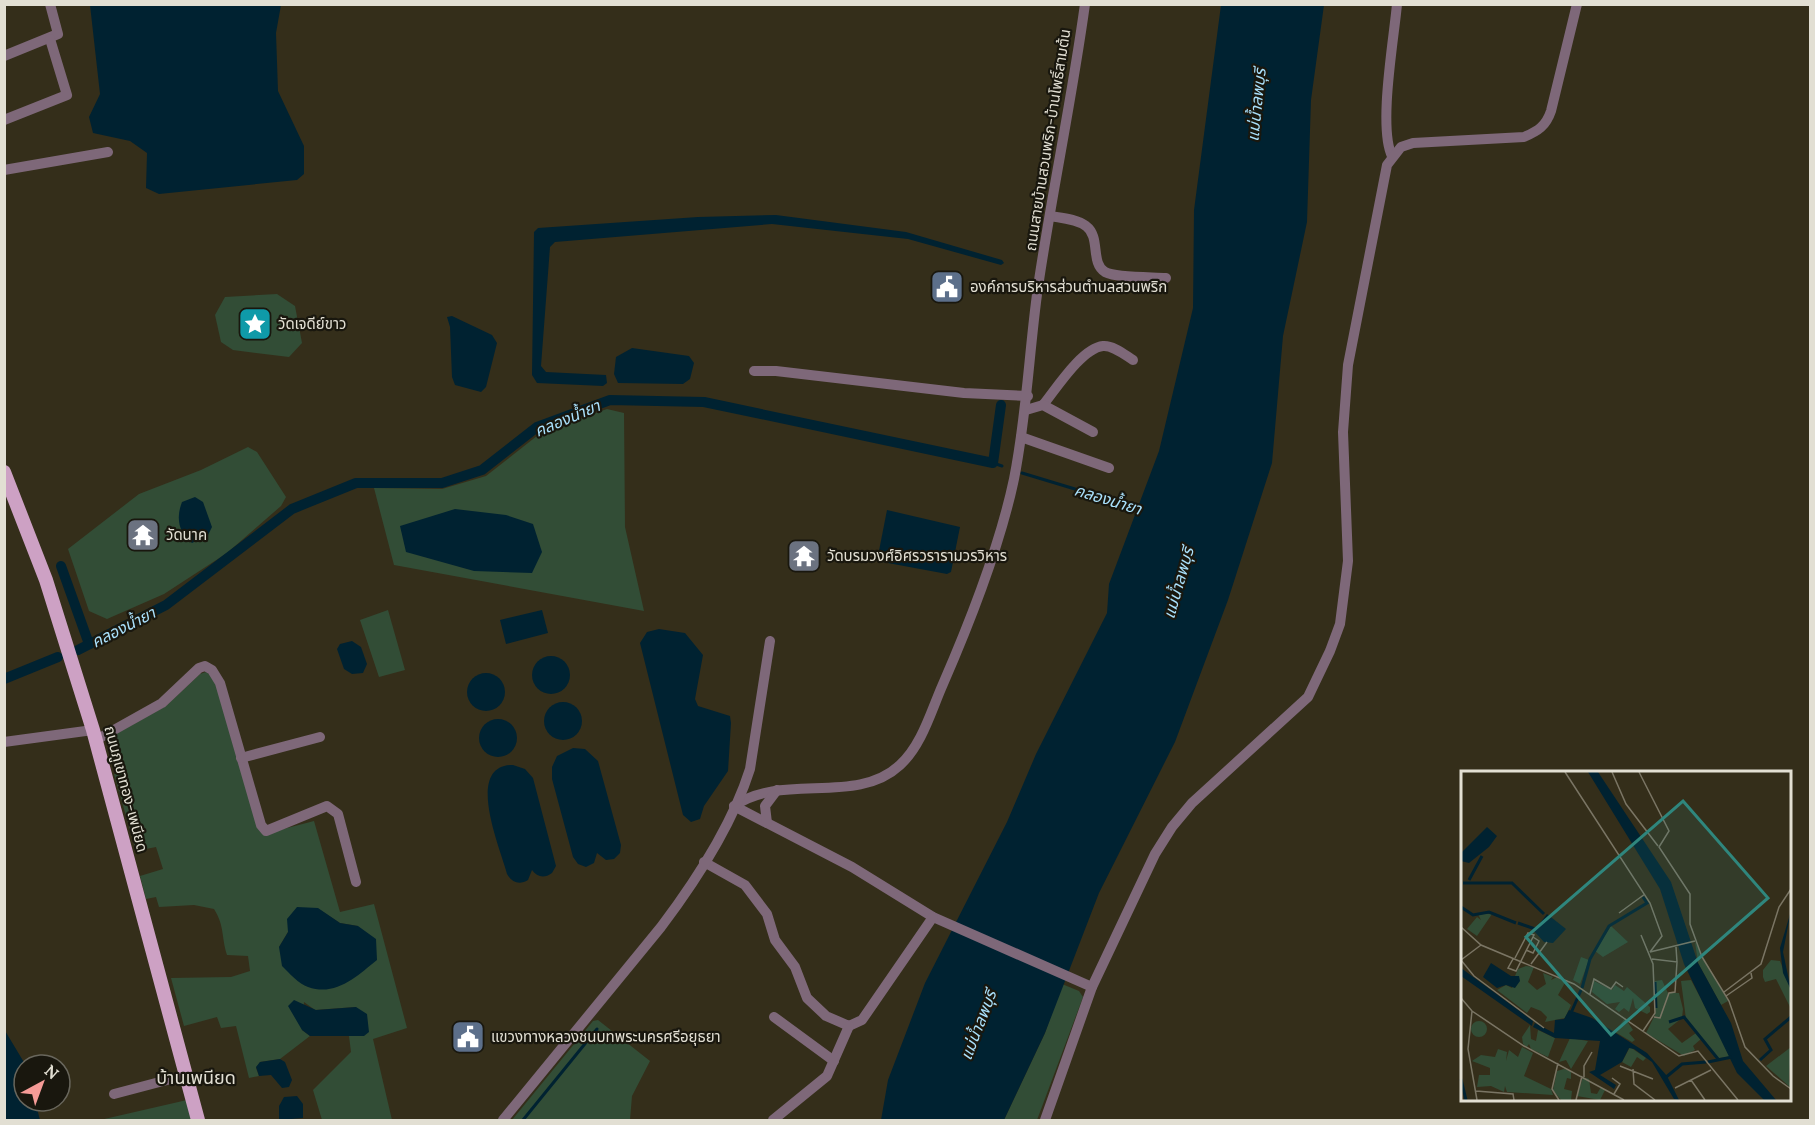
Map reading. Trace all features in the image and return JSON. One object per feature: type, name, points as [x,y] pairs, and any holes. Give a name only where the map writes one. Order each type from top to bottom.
[{"type":"main road","name":"ถนนภูเขาทอง-เพนียด","points":[[4,472],[46,580],[95,735],[198,1120]]},
{"type":"street","points":[[4,56],[58,34],[59,30],[50,4]]},
{"type":"street","name":"ถนนสายบ้านสวนพริก-บ้านโพธิ์สามต้น","points":[[734,806],[746,798],[777,790],[856,785],[876,780],[902,764],[919,740],[982,587],[1013,481],[1028,396],[1038,289],[1085,4]]},
{"type":"street","points":[[1392,156],[1388,147],[1387,123],[1397,4]]},
{"type":"street","points":[[1045,1120],[1092,987],[1155,854],[1172,827],[1192,803],[1308,697],[1337,633],[1345,595],[1348,561],[1343,432],[1348,365],[1387,165],[1401,147],[1413,143],[1524,138],[1540,130],[1551,111],[1577,4]]},
{"type":"street","points":[[4,120],[67,95],[50,39]]},
{"type":"street","points":[[4,170],[108,152]]},
{"type":"street","points":[[1050,216],[1088,226],[1095,237],[1099,265],[1107,273],[1166,278]]},
{"type":"street","points":[[1026,410],[1043,405],[1090,351],[1102,346],[1110,346],[1133,360]]},
{"type":"street","points":[[754,371],[776,371],[964,393],[1028,396]]},
{"type":"street","points":[[1043,405],[1093,432]]},
{"type":"street","points":[[1021,437],[1109,468]]},
{"type":"street","points":[[503,1120],[661,927],[704,862],[734,806],[750,769],[770,641]]},
{"type":"street","points":[[4,742],[95,735],[162,703],[199,668],[205,666],[212,670],[220,683],[261,825],[266,831],[327,806],[335,809],[339,814],[356,882]]},
{"type":"street","points":[[241,758],[320,737]]},
{"type":"street","points":[[767,823],[765,806],[777,790]]},
{"type":"street","points":[[734,806],[852,867],[937,919],[1092,987]]},
{"type":"street","points":[[704,862],[746,885],[767,914],[774,940],[795,967],[807,998],[826,1016],[849,1026]]},
{"type":"street","points":[[773,1120],[819,1085],[827,1076],[849,1026],[862,1020],[937,919]]},
{"type":"street","points":[[774,1017],[834,1061]]},
{"type":"street","points":[[114,1094],[186,1075]]},
{"type":"green space","points":[[277,294],[295,306],[302,343],[289,357],[233,350],[221,342],[215,315],[225,297]]},
{"type":"green space","points":[[607,409],[624,413],[625,527],[644,611],[394,565],[374,488],[442,489],[486,476],[542,432]]},
{"type":"green space","points":[[248,447],[257,452],[286,497],[281,506],[227,553],[164,594],[107,619],[89,611],[68,549],[139,494],[201,470]]},
{"type":"green space","points":[[388,610],[405,670],[379,677],[360,620]]},
{"type":"green space","points":[[206,672],[212,676],[217,687],[264,834],[314,821],[340,912],[374,904],[407,1028],[373,1039],[392,1120],[322,1120],[313,1090],[351,1052],[349,1036],[364,1036],[356,1007],[315,1010],[304,1002],[302,1030],[310,1036],[280,1059],[260,1062],[256,1068],[259,1076],[249,1078],[236,1026],[221,1028],[217,1017],[184,1026],[171,978],[231,977],[250,971],[248,956],[227,955],[221,926],[214,909],[194,905],[159,907],[156,897],[146,899],[140,876],[163,869],[156,847],[136,851],[114,774],[125,772],[116,734],[166,706],[200,674]],"holes":[[[317,908],[340,923],[358,926],[279,947],[288,932]]]},
{"type":"green space","points":[[1062,984],[1079,991],[1083,997],[1037,1120],[1004,1120],[1045,1033]]},
{"type":"green space","points":[[598,1020],[650,1061],[632,1096],[630,1120],[512,1120],[593,1021]]},
{"type":"green space","points":[[187,1100],[193,1120],[100,1120]]},
{"type":"water","points":[[90,5],[281,5],[276,33],[278,91],[304,146],[304,174],[297,180],[159,194],[146,188],[147,153],[130,141],[93,133],[89,117],[100,94]]},
{"type":"water","name":"แม่น้ำลพบุรี","points":[[1221,5],[1324,5],[1311,100],[1307,222],[1283,336],[1272,463],[1228,600],[1175,742],[1099,893],[1045,1033],[1004,1120],[881,1120],[888,1080],[925,983],[1007,822],[1036,754],[1107,613],[1109,584],[1159,451],[1193,308],[1194,210]]},
{"type":"water","points":[[776,215],[906,232],[1002,260],[1004,263],[1001,265],[908,239],[772,224],[555,242],[550,247],[541,366],[546,372],[606,375],[607,383],[603,386],[537,383],[532,375],[534,232],[538,228],[698,217]]},
{"type":"water","points":[[452,316],[492,335],[497,343],[486,387],[481,392],[455,385],[452,377],[450,327],[447,317]]},
{"type":"water","points":[[632,348],[689,356],[694,363],[690,379],[683,384],[618,383],[614,374],[616,357]]},
{"type":"water","points":[[195,497],[203,502],[212,527],[208,535],[192,543],[181,530],[179,513],[182,502]]},
{"type":"water","points":[[455,509],[506,515],[533,524],[542,552],[532,573],[474,571],[406,552],[400,526]]},
{"type":"water","points":[[887,510],[960,527],[951,572],[947,574],[877,561]]},
{"type":"water","points":[[542,610],[548,633],[506,644],[500,620]]},
{"type":"water","points":[[659,629],[685,633],[703,655],[695,699],[698,706],[730,716],[728,771],[704,806],[700,819],[691,822],[683,815],[640,643],[647,632]]},
{"type":"water","points":[[352,641],[361,647],[367,664],[363,673],[352,674],[344,669],[337,649],[340,644]]},
{"type":"water","points":[[551,656],[565,661],[570,675],[565,689],[551,694],[537,689],[532,675],[537,661]]},
{"type":"water","points":[[486,673],[500,678],[505,692],[500,706],[486,711],[472,706],[467,692],[472,678]]},
{"type":"water","points":[[563,702],[577,707],[582,721],[577,735],[563,740],[549,735],[544,721],[549,707]]},
{"type":"water","points":[[498,719],[512,724],[517,738],[512,752],[498,757],[484,752],[479,738],[484,724]]},
{"type":"water","points":[[573,748],[585,749],[598,761],[621,845],[620,853],[614,859],[606,860],[597,853],[594,863],[586,867],[578,864],[573,857],[552,779],[552,767],[557,756]]},
{"type":"water","points":[[513,765],[525,769],[533,778],[556,866],[552,873],[543,877],[538,876],[532,870],[528,880],[519,883],[507,874],[493,828],[488,792],[490,778],[498,769]]},
{"type":"water","points":[[297,907],[318,908],[340,923],[358,926],[376,939],[377,960],[354,978],[337,987],[318,989],[301,983],[282,966],[279,947],[288,932],[287,919]]},
{"type":"water","points":[[294,1000],[316,1010],[356,1007],[367,1014],[369,1032],[364,1036],[310,1036],[302,1030],[288,1006]]},
{"type":"water","points":[[4,1029],[18,1053],[12,1053],[12,1113],[38,1113],[40,1120],[5,1120]]},
{"type":"water","points":[[280,1059],[285,1062],[292,1080],[289,1087],[282,1088],[271,1075],[259,1076],[256,1067],[260,1062]]},
{"type":"water","points":[[297,1096],[303,1104],[303,1118],[279,1120],[279,1106],[284,1097]]},
{"type":"waterway","name":"คลองน้ำยา","points":[[78,650],[166,605],[292,509],[356,483],[442,483],[482,470],[537,427],[610,400],[704,402],[993,463],[1001,405]]},
{"type":"waterway","name":"คลองน้ำยา","points":[[993,463],[1002,466]]},
{"type":"waterway","name":"คลองน้ำยา","points":[[1022,473],[1141,509]]},
{"type":"waterway","points":[[61,566],[89,644]]},
{"type":"waterway","name":"คลองน้ำยา","points":[[4,679],[58,657]]},
{"type":"waterway","points":[[523,1120],[597,1029]]},
{"type":"place","name":"องค์การบริหารส่วนตำบลสวนพริก","points":[[947,287]]},
{"type":"place","name":"วัดเจดีย์ขาว","points":[[255,324]]},
{"type":"place","name":"วัดนาค","points":[[143,535]]},
{"type":"place","name":"วัดบรมวงศ์อิศรวรารามวรวิหาร","points":[[804,556]]},
{"type":"place","name":"แขวงทางหลวงชนบทพระนครศรีอยุธยา","points":[[468,1037]]},
{"type":"district","name":"บ้านเพนียด","points":[[196,1078]]}]
